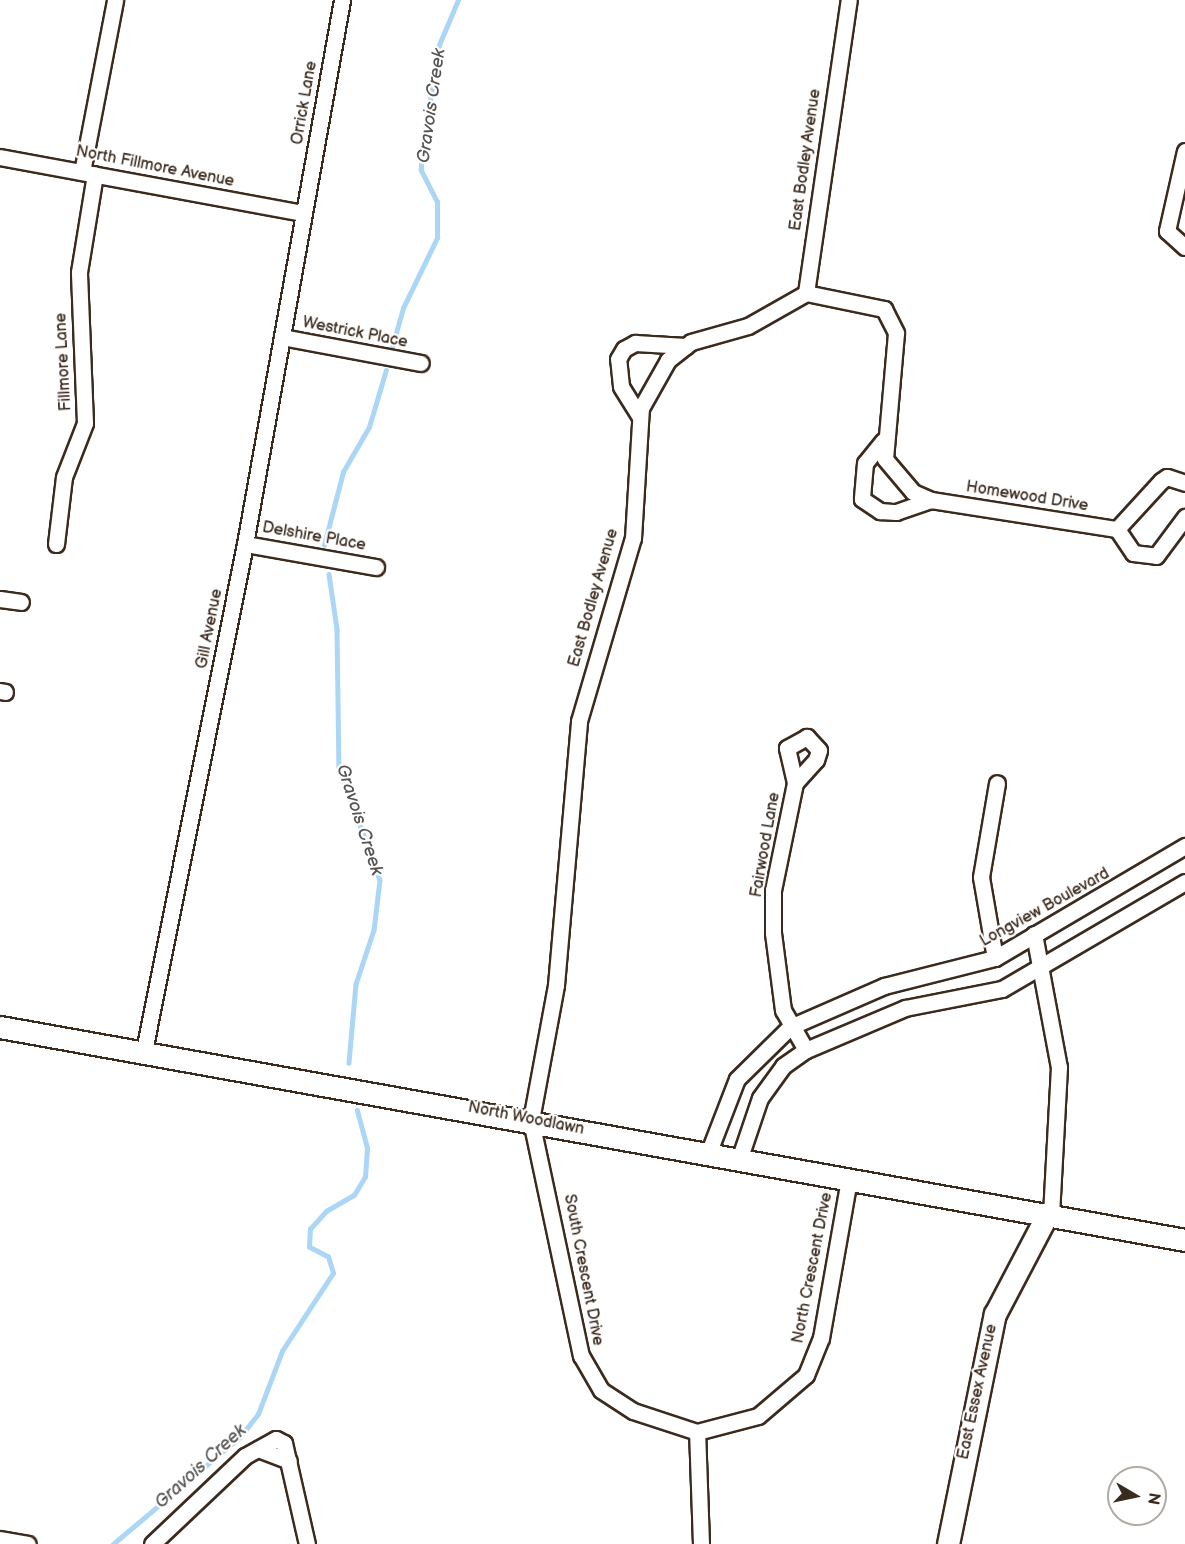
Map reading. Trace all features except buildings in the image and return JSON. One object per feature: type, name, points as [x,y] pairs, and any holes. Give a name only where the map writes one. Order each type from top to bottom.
[{"type":"street","name":"Fillmore Lane","points":[[56,544],[64,477],[86,423],[79,272],[89,173],[115,0]]},
{"type":"street","name":"Orrick Lane","points":[[303,213],[342,0]]},
{"type":"street","name":"East Bodley Avenue","points":[[806,293],[849,0]]},
{"type":"street","points":[[1185,151],[1179,206],[1167,231],[1185,247]]},
{"type":"street","name":"North Fillmore Avenue","points":[[0,157],[303,213]]},
{"type":"street","name":"Gill Avenue","points":[[144,1052],[245,544],[303,213]]},
{"type":"street","points":[[640,417],[621,386],[618,359],[624,349],[634,343],[686,346],[748,326],[806,293]]},
{"type":"street","name":"Homewood Drive","points":[[806,293],[884,309],[896,333],[883,441],[885,459],[896,478],[931,500],[1117,529]]},
{"type":"street","name":"Westrick Place","points":[[282,337],[422,363]]},
{"type":"street","name":"East Bodley Avenue","points":[[531,1120],[556,985],[579,721],[633,538],[640,417],[654,382],[686,346]]},
{"type":"street","name":"Homewood Drive","points":[[883,441],[865,463],[862,499],[880,511],[896,512],[931,500]]},
{"type":"street","points":[[1185,483],[1167,477],[1161,481],[1117,529],[1133,553],[1156,556],[1185,517]]},
{"type":"street","name":"Delshire Place","points":[[245,544],[376,567]]},
{"type":"street","points":[[0,599],[21,602]]},
{"type":"street","name":"Fairwood Lane","points":[[795,783],[773,890],[776,970],[790,1028],[806,1050]]},
{"type":"street","points":[[995,958],[981,876],[997,783]]},
{"type":"street","name":"Longview Boulevard","points":[[708,1154],[737,1079],[790,1028],[884,986],[995,958],[1185,846]]},
{"type":"street","points":[[739,1160],[760,1098],[783,1066],[806,1050],[905,1008],[1002,989],[1185,882]]},
{"type":"street","name":"East Essex Avenue","points":[[948,1544],[995,1314],[1049,1215],[1059,1067],[1044,963],[1034,934]]},
{"type":"street","name":"North Woodlawn","points":[[0,1027],[531,1120],[739,1160],[1185,1240]]},
{"type":"street","name":"South Crescent Drive","points":[[531,1120],[581,1356],[601,1390],[633,1411],[697,1432]]},
{"type":"street","name":"North Crescent Drive","points":[[697,1432],[758,1416],[806,1375],[821,1338],[849,1179]]},
{"type":"street","points":[[697,1432],[701,1544]]},
{"type":"street","points":[[152,1544],[258,1449],[276,1439],[284,1443],[307,1544]]},
{"type":"street","points":[[0,1539],[28,1544]]},
{"type":"waterway","name":"Gravois Creek","points":[[392,347],[403,308],[437,238],[437,202],[421,170],[421,156],[439,45],[458,0]]},
{"type":"waterway","name":"Gravois Creek","points":[[324,545],[343,472],[369,427],[386,370]]},
{"type":"waterway","name":"Gravois Creek","points":[[329,574],[337,629],[339,767],[380,880],[374,930],[356,984],[349,1063]]},
{"type":"waterway","name":"Gravois Creek","points":[[113,1544],[240,1437],[258,1414],[282,1351],[333,1273],[328,1257],[309,1247],[310,1229],[326,1211],[354,1195],[365,1177],[367,1148],[357,1110]]}]
